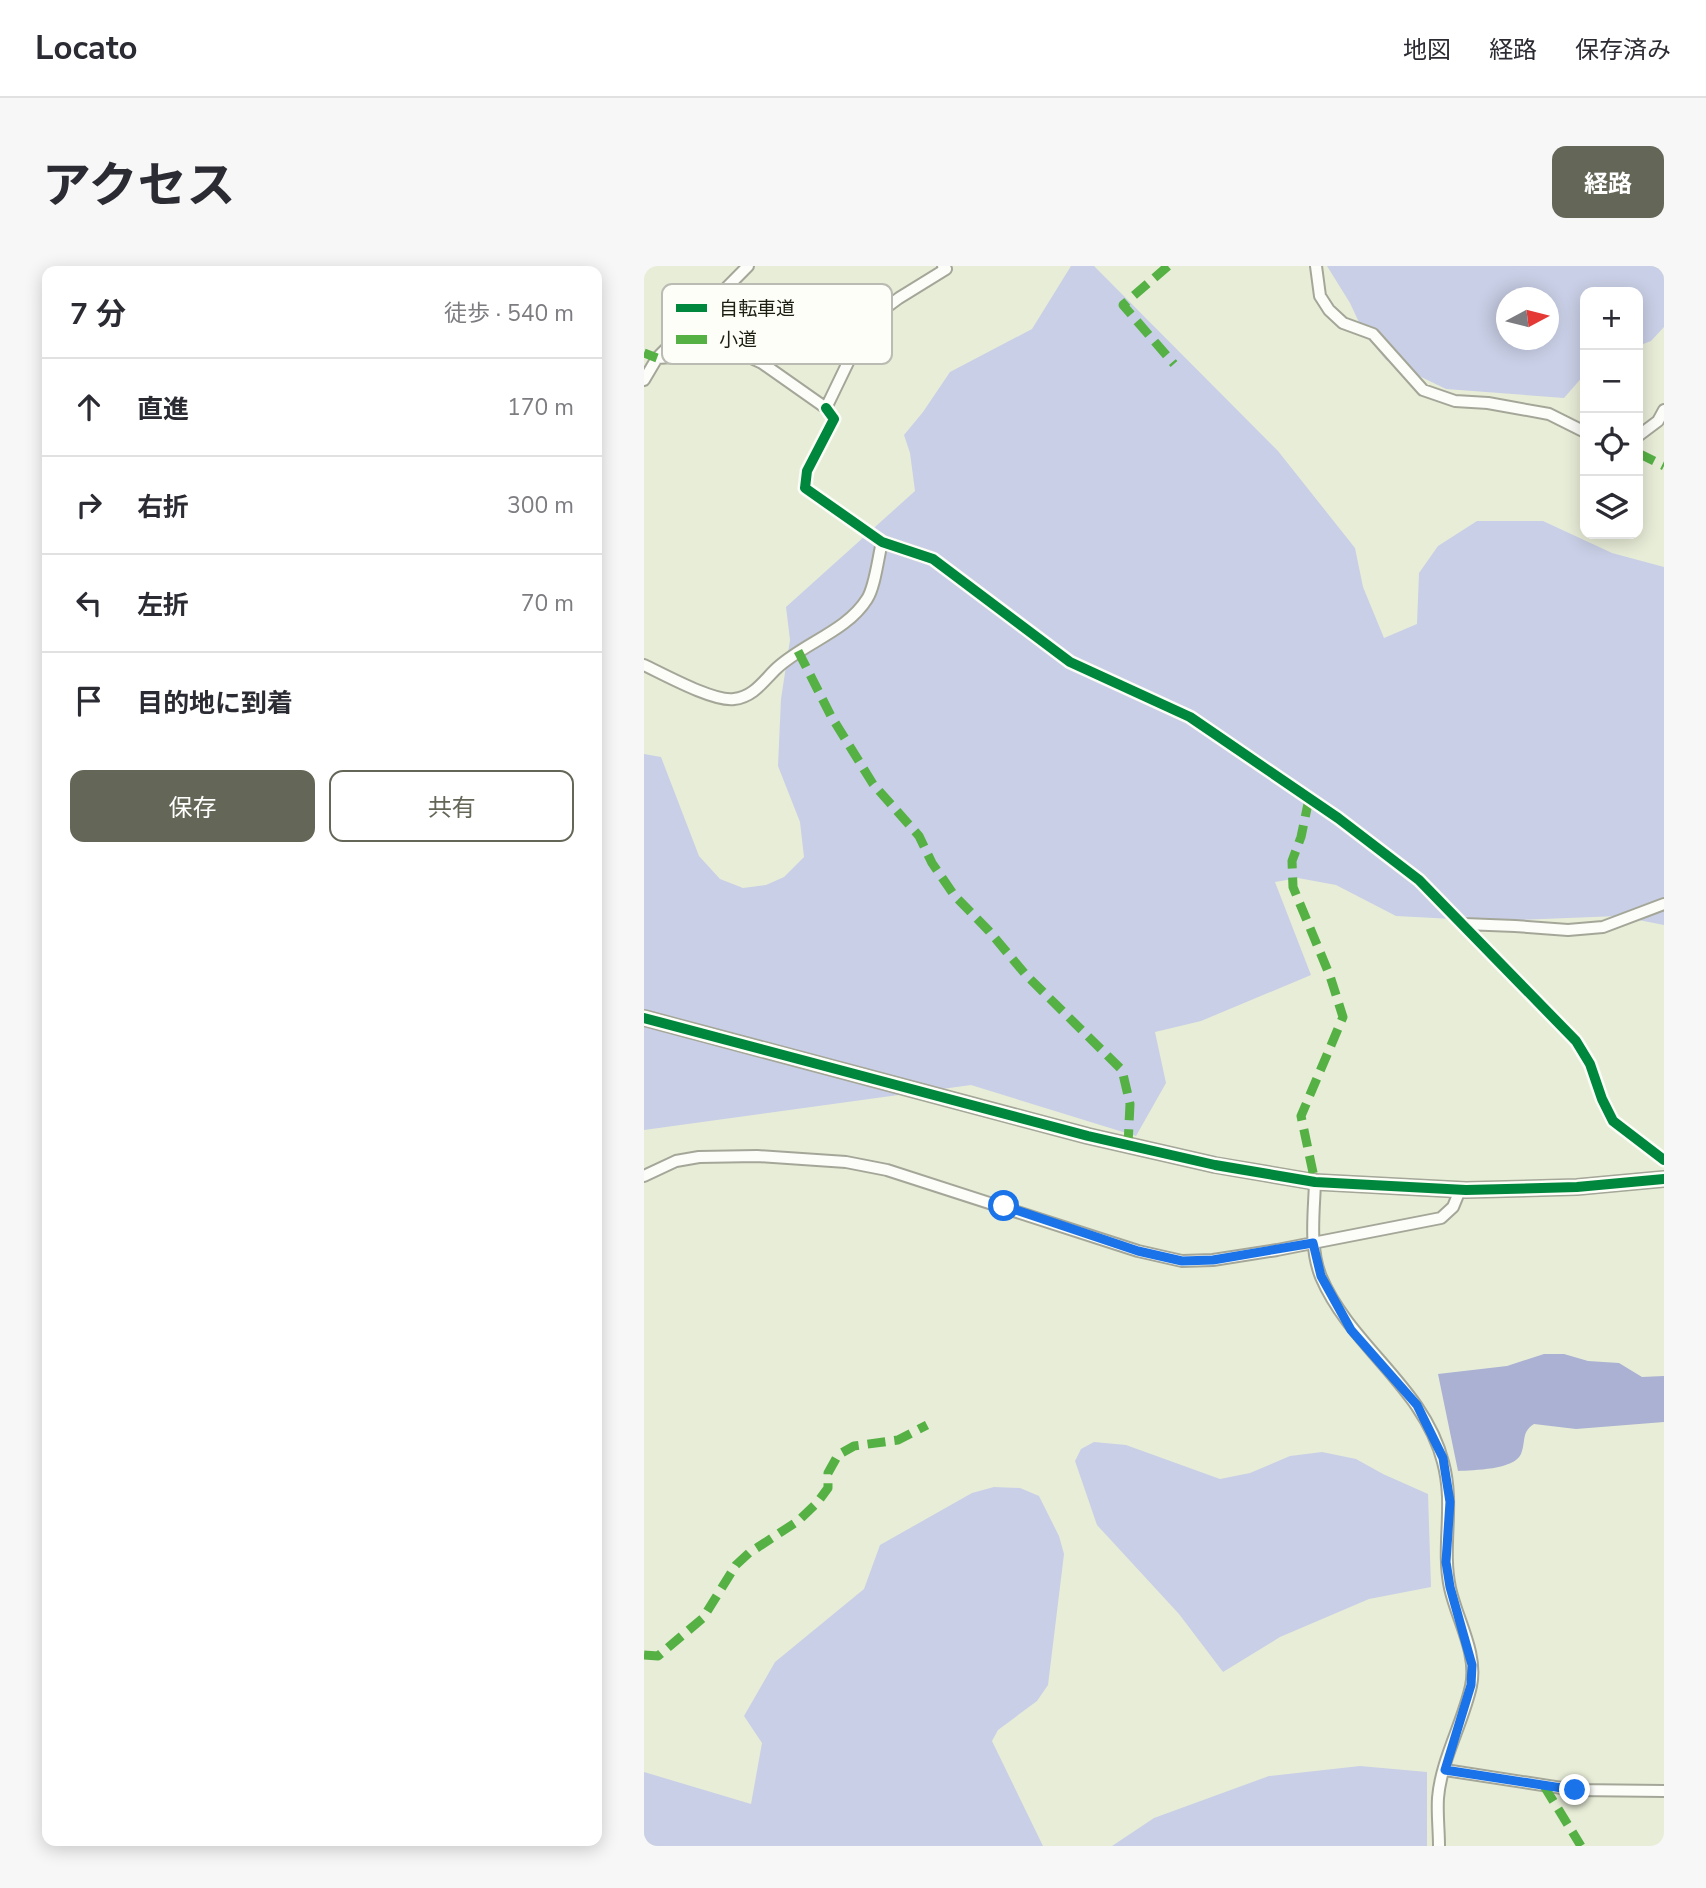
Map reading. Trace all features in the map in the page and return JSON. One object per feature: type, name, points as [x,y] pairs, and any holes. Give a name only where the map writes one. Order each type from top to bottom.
[{"type":"street","points":[[730,284],[748,266]]},
{"type":"street","points":[[892,303],[946,269],[943,266]]},
{"type":"street","points":[[1315,266],[1320,296],[1329,310],[1343,323],[1373,334],[1423,390],[1455,401],[1488,402],[1549,414],[1580,430]]},
{"type":"street","points":[[644,380],[662,353]]},
{"type":"street","points":[[657,358],[662,358]]},
{"type":"street","points":[[763,364],[826,408],[834,419],[807,471],[805,488],[882,542],[933,559],[1070,662],[1190,717],[1338,818],[1419,880],[1576,1041],[1590,1064],[1601,1098],[1613,1121],[1664,1160]]},
{"type":"street","points":[[826,408],[847,364]]},
{"type":"street","points":[[1643,432],[1658,421],[1664,410]]},
{"type":"street","points":[[644,666],[719,699],[735,699],[752,693],[798,651],[850,618],[868,598],[882,542]]},
{"type":"street","points":[[1464,925],[1568,930],[1603,926],[1664,904]]},
{"type":"street","points":[[644,1018],[1087,1136],[1215,1165],[1315,1182],[1460,1190],[1577,1187],[1664,1180]]},
{"type":"street","points":[[644,1176],[676,1161],[699,1157],[757,1156],[846,1162],[887,1170],[1138,1251],[1182,1261],[1213,1260],[1441,1218],[1453,1207],[1460,1190]]},
{"type":"street","points":[[1315,1182],[1313,1243],[1321,1276],[1351,1330],[1417,1405],[1443,1458],[1450,1502],[1446,1562],[1450,1587],[1472,1665],[1471,1685],[1438,1797],[1440,1846]]},
{"type":"street","points":[[1445,1770],[1575,1790],[1664,1791]]},
{"type":"shaded area","points":[[1071,266],[1094,266],[1278,451],[1355,548],[1363,587],[1384,638],[1417,624],[1419,573],[1438,546],[1477,521],[1543,521],[1612,553],[1664,567],[1664,925],[1618,916],[1492,921],[1396,916],[1336,885],[1298,878],[1275,882],[1311,975],[1201,1021],[1155,1032],[1166,1083],[1136,1136],[971,1085],[644,1130],[644,754],[661,757],[699,856],[720,879],[743,888],[766,885],[784,877],[804,857],[800,822],[778,766],[781,699],[790,640],[786,607],[915,491],[910,453],[904,435],[950,372],[1032,329]]},
{"type":"shaded area","points":[[1327,266],[1664,266],[1664,327],[1651,341],[1643,344],[1643,287],[1580,287],[1580,380],[1564,398],[1446,389],[1386,360],[1364,333],[1350,303]]},
{"type":"shaded area","points":[[1544,1354],[1564,1354],[1588,1361],[1619,1363],[1642,1377],[1664,1376],[1664,1422],[1576,1429],[1534,1424],[1525,1434],[1521,1454],[1517,1459],[1502,1466],[1458,1471],[1438,1374],[1507,1366]]},
{"type":"shaded area","points":[[1094,1442],[1126,1445],[1220,1479],[1250,1473],[1290,1456],[1322,1452],[1356,1459],[1428,1494],[1431,1587],[1369,1599],[1280,1637],[1223,1672],[1179,1614],[1097,1525],[1075,1461],[1081,1449]]},
{"type":"shaded area","points":[[994,1487],[1020,1488],[1039,1496],[1059,1536],[1064,1554],[1048,1685],[1037,1701],[998,1730],[992,1741],[1043,1846],[644,1846],[644,1772],[751,1804],[762,1743],[744,1716],[775,1662],[864,1589],[880,1545],[972,1493]]},
{"type":"shaded area","points":[[1360,1766],[1427,1772],[1427,1846],[1112,1846],[1154,1818],[1269,1776]]},
{"type":"marked path","points":[[1168,266],[1123,305],[1174,364]]},
{"type":"marked path","points":[[644,353],[657,358]]},
{"type":"marked path","points":[[1643,456],[1664,466]]},
{"type":"marked path","points":[[798,651],[831,716],[873,784],[919,836],[932,863],[954,895],[1026,975],[1122,1070],[1130,1104],[1128,1145]]},
{"type":"marked path","points":[[1309,799],[1301,837],[1292,861],[1293,887],[1330,976],[1343,1017],[1301,1116],[1315,1182]]},
{"type":"marked path","points":[[644,1655],[658,1656],[703,1618],[736,1565],[749,1553],[798,1521],[817,1503],[828,1488],[828,1473],[838,1455],[854,1446],[898,1440],[927,1425]]},
{"type":"marked path","points":[[1544,1786],[1581,1846]]},
{"type":"cycle path","points":[[826,408],[834,419],[807,471],[805,488],[882,542],[933,559],[1070,662],[1190,717],[1338,818],[1419,880],[1576,1041],[1590,1064],[1613,1121],[1664,1160]]},
{"type":"cycle path","points":[[644,1018],[1088,1136],[1215,1165],[1315,1182],[1466,1190],[1577,1187],[1664,1179]]},
{"type":"route","points":[[1004,1206],[1138,1251],[1182,1261],[1213,1260],[1313,1243],[1321,1276],[1351,1330],[1417,1405],[1443,1458],[1450,1502],[1446,1562],[1450,1587],[1472,1665],[1471,1685],[1445,1770],[1575,1790]]}]
